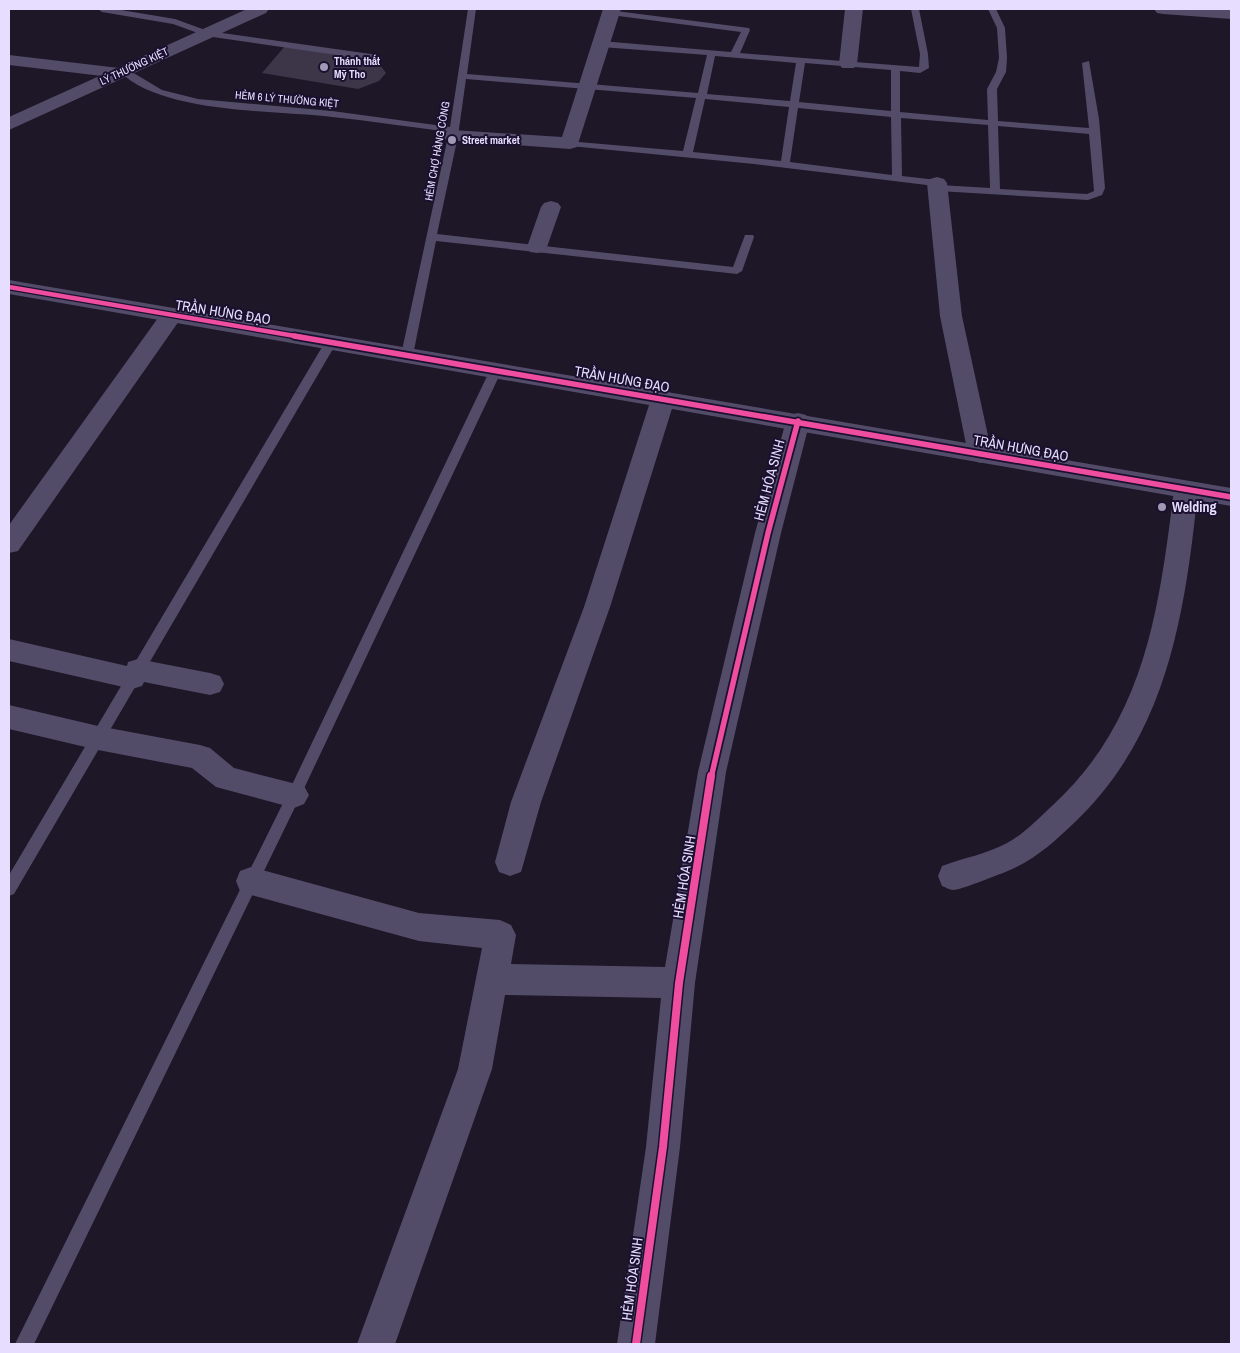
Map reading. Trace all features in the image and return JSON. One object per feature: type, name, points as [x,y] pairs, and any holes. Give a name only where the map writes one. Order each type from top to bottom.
[{"type":"street","name":"LÝ THƯỜNG KIỆT","points":[[9,124],[260,9]]},
{"type":"street","points":[[848,64],[854,9]]},
{"type":"street","points":[[1163,9],[1231,14]]},
{"type":"street","points":[[454,133],[570,144],[612,10]]},
{"type":"street","points":[[9,60],[122,72]]},
{"type":"street","points":[[938,186],[951,316],[980,454]]},
{"type":"street","points":[[537,247],[551,207]]},
{"type":"street","name":"TRẦN HƯNG ĐẠO","points":[[10,288],[407,354],[1231,497]]},
{"type":"street","points":[[9,544],[171,316]]},
{"type":"street","points":[[510,862],[526,802],[597,607],[663,399]]},
{"type":"street","name":"HẺM HÓA SINH","points":[[636,1344],[663,1147],[679,983],[712,772],[768,533],[798,421]]},
{"type":"street","points":[[953,876],[1018,852],[1075,807],[1103,774],[1124,742],[1153,674],[1169,619],[1186,490]]},
{"type":"street","points":[[9,650],[135,674],[210,684]]},
{"type":"street","points":[[9,717],[98,738],[200,758],[226,778],[294,796]]},
{"type":"street","points":[[251,881],[419,927],[500,934],[475,1070],[376,1344]]},
{"type":"street","points":[[492,979],[679,983]]},
{"type":"lane","points":[[102,9],[175,22],[206,33],[378,58]]},
{"type":"lane","name":"HẺM CHỢ HÀNG CÒNG","points":[[407,354],[454,133],[472,9]]},
{"type":"lane","points":[[601,44],[920,70],[924,68],[924,54],[915,9]]},
{"type":"lane","points":[[992,9],[1001,28],[1003,58],[1001,72],[992,88],[995,190]]},
{"type":"lane","points":[[612,10],[746,30],[734,55]]},
{"type":"lane","points":[[687,155],[712,52]]},
{"type":"lane","points":[[785,165],[801,61]]},
{"type":"lane","points":[[570,144],[785,165],[897,178],[938,186],[1088,196],[1098,193],[1100,188],[1094,119],[1086,63]]},
{"type":"lane","points":[[895,68],[897,178]]},
{"type":"lane","name":"HẺM 6 LÝ THƯỜNG KIỆT","points":[[122,72],[160,92],[198,102],[332,114],[454,133]]},
{"type":"lane","points":[[462,76],[589,84],[896,115],[1094,131]]},
{"type":"lane","points":[[433,237],[537,247],[736,271],[749,238]]},
{"type":"lane","points":[[9,889],[331,342]]},
{"type":"lane","points":[[24,1344],[294,796],[496,370]]},
{"type":"building","name":"Thánh thất Mỹ Tho","points":[[285,46],[378,62],[386,73],[379,81],[358,89],[262,73]]},
{"type":"cycle path","points":[[9,287],[1231,497]]},
{"type":"cycle path","points":[[636,1344],[663,1147],[679,983],[712,772],[768,533],[798,421]]},
{"type":"place","name":"Thánh thất Mỹ Tho","points":[[324,67]]},
{"type":"place","name":"Street market","points":[[452,140]]},
{"type":"place","name":"Welding","points":[[1162,507]]}]
